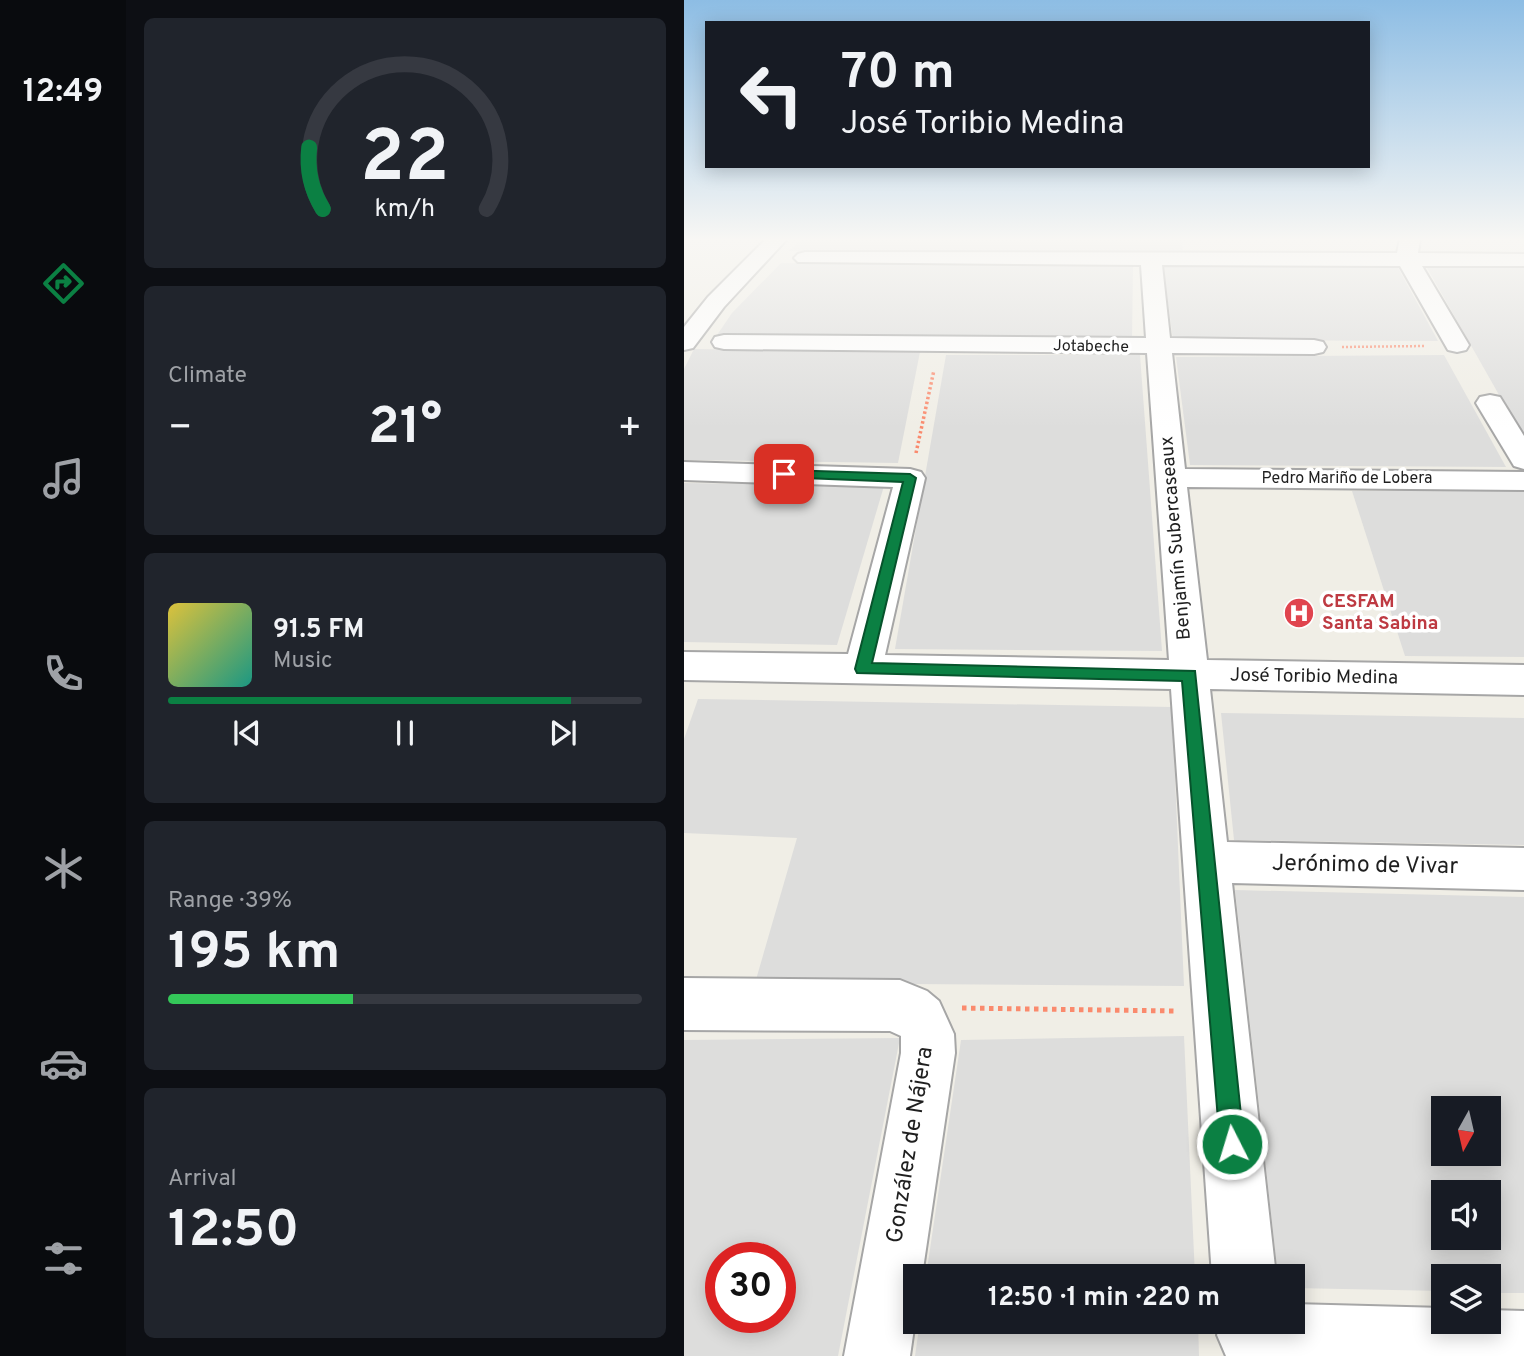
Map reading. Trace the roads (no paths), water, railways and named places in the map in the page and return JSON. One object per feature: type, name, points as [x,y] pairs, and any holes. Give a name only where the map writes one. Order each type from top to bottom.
[{"type":"street","points":[[684,343],[716,302]]},
{"type":"street","name":"Benjamín Subercaseaux","points":[[1155,302],[1244,1264]]},
{"type":"street","points":[[1436,302],[1458,345]]},
{"type":"street","name":"Jotabeche","points":[[724,342],[1159,348],[1314,347]]},
{"type":"street","points":[[1490,403],[1524,460]]},
{"type":"street","points":[[684,471],[910,478],[863,669]]},
{"type":"street","name":"Pedro Mariño de Lobera","points":[[1171,478],[1524,481]]},
{"type":"street","name":"José Toribio Medina","points":[[687,675],[863,669],[1524,680]]},
{"type":"street","name":"Jerónimo de Vivar","points":[[1206,862],[1524,869]]},
{"type":"street","name":"González de Nájera","points":[[684,1004],[889,1004],[902,1005],[921,1017],[929,1040],[928,1053],[876,1356]]},
{"type":"street","points":[[1305,1326],[1524,1344]]},
{"type":"place","name":"CESFAM Santa Sabina","points":[[1299,613]]}]
